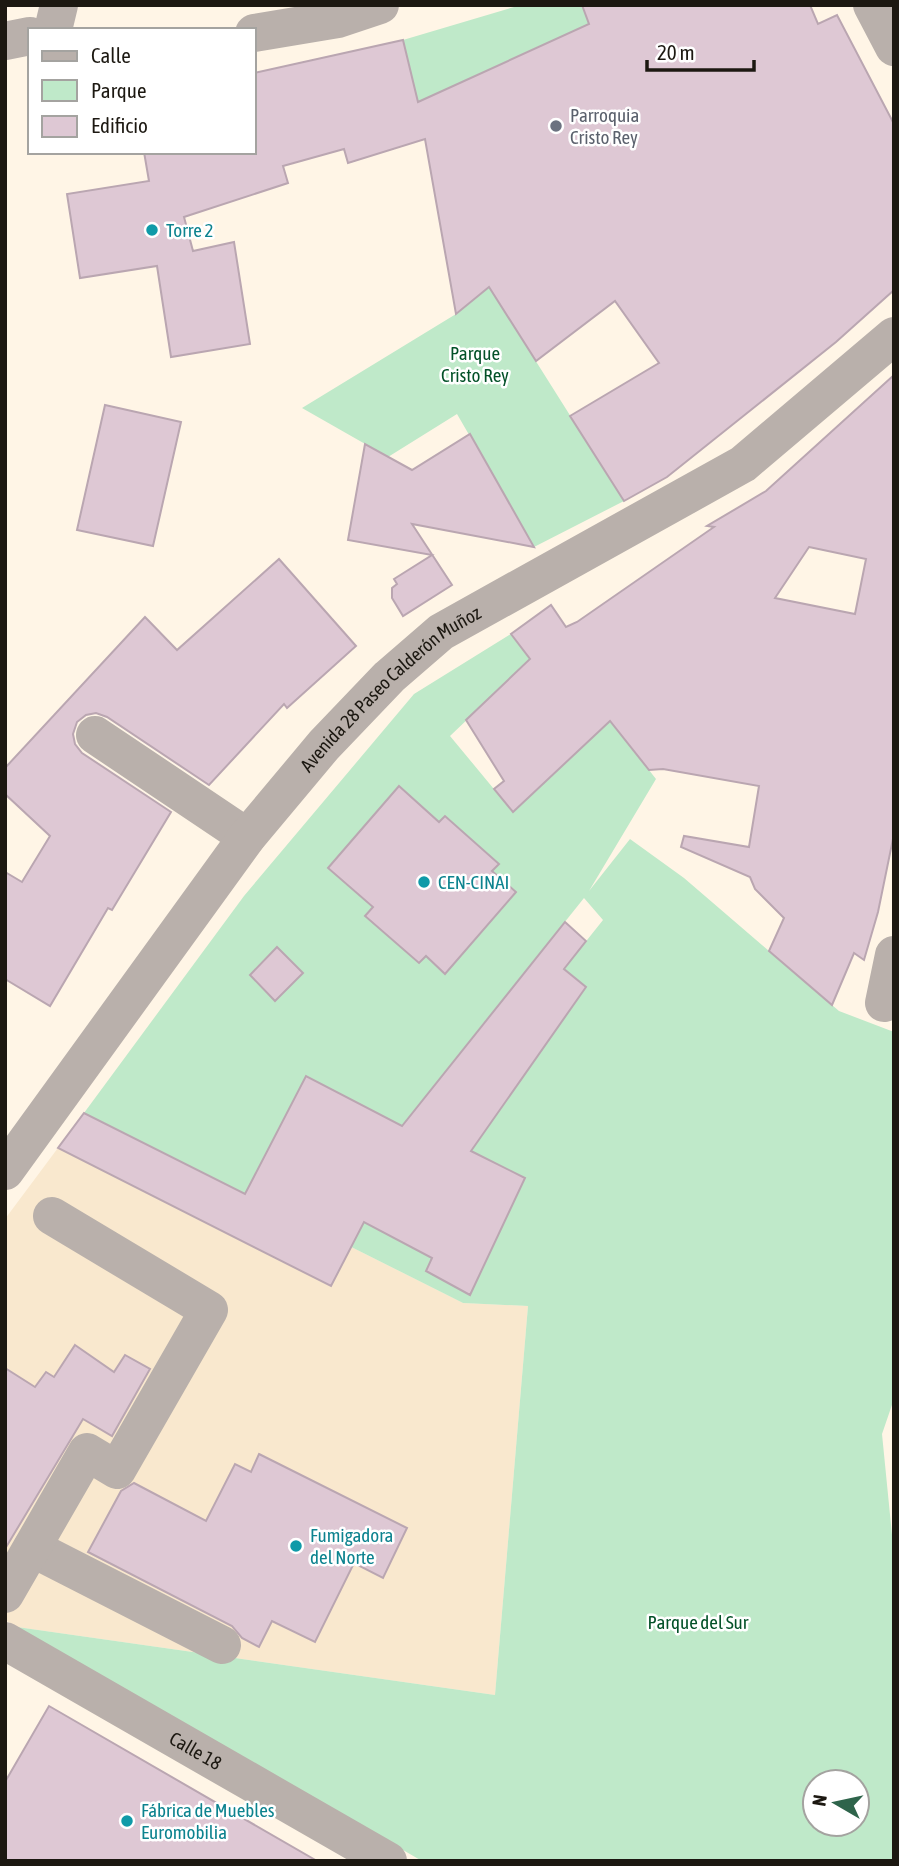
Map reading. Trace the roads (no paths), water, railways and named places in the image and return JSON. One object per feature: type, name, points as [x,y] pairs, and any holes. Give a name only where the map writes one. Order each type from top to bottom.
[{"type":"street","points":[[53,28],[59,5]]},
{"type":"street","points":[[256,33],[338,19],[380,5]]},
{"type":"street","points":[[872,5],[894,47]]},
{"type":"street","points":[[5,41],[28,36]]},
{"type":"street","name":"Avenida 28 Paseo Calderón Muñoz","points":[[5,1171],[247,837],[324,746],[389,677],[441,632],[743,464],[894,336]]},
{"type":"street","points":[[95,735],[247,837]]},
{"type":"street","points":[[884,1003],[894,955]]},
{"type":"street","points":[[5,1594],[87,1452],[117,1471],[209,1310],[52,1216]]},
{"type":"street","points":[[32,1548],[222,1645]]},
{"type":"street","name":"Calle 18","points":[[5,1641],[388,1861]]},
{"type":"place","name":"Parroquia Cristo Rey","points":[[556,126]]},
{"type":"place","name":"Torre 2","points":[[152,230]]},
{"type":"place","name":"CEN-CINAI","points":[[424,882]]},
{"type":"place","name":"Fumigadora del Norte","points":[[296,1546]]},
{"type":"place","name":"Fábrica de Muebles Euromobilia","points":[[127,1821]]},
{"type":"park label","name":"Parque Cristo Rey","points":[[475,364]]},
{"type":"park label","name":"Parque del Sur","points":[[698,1622]]}]
